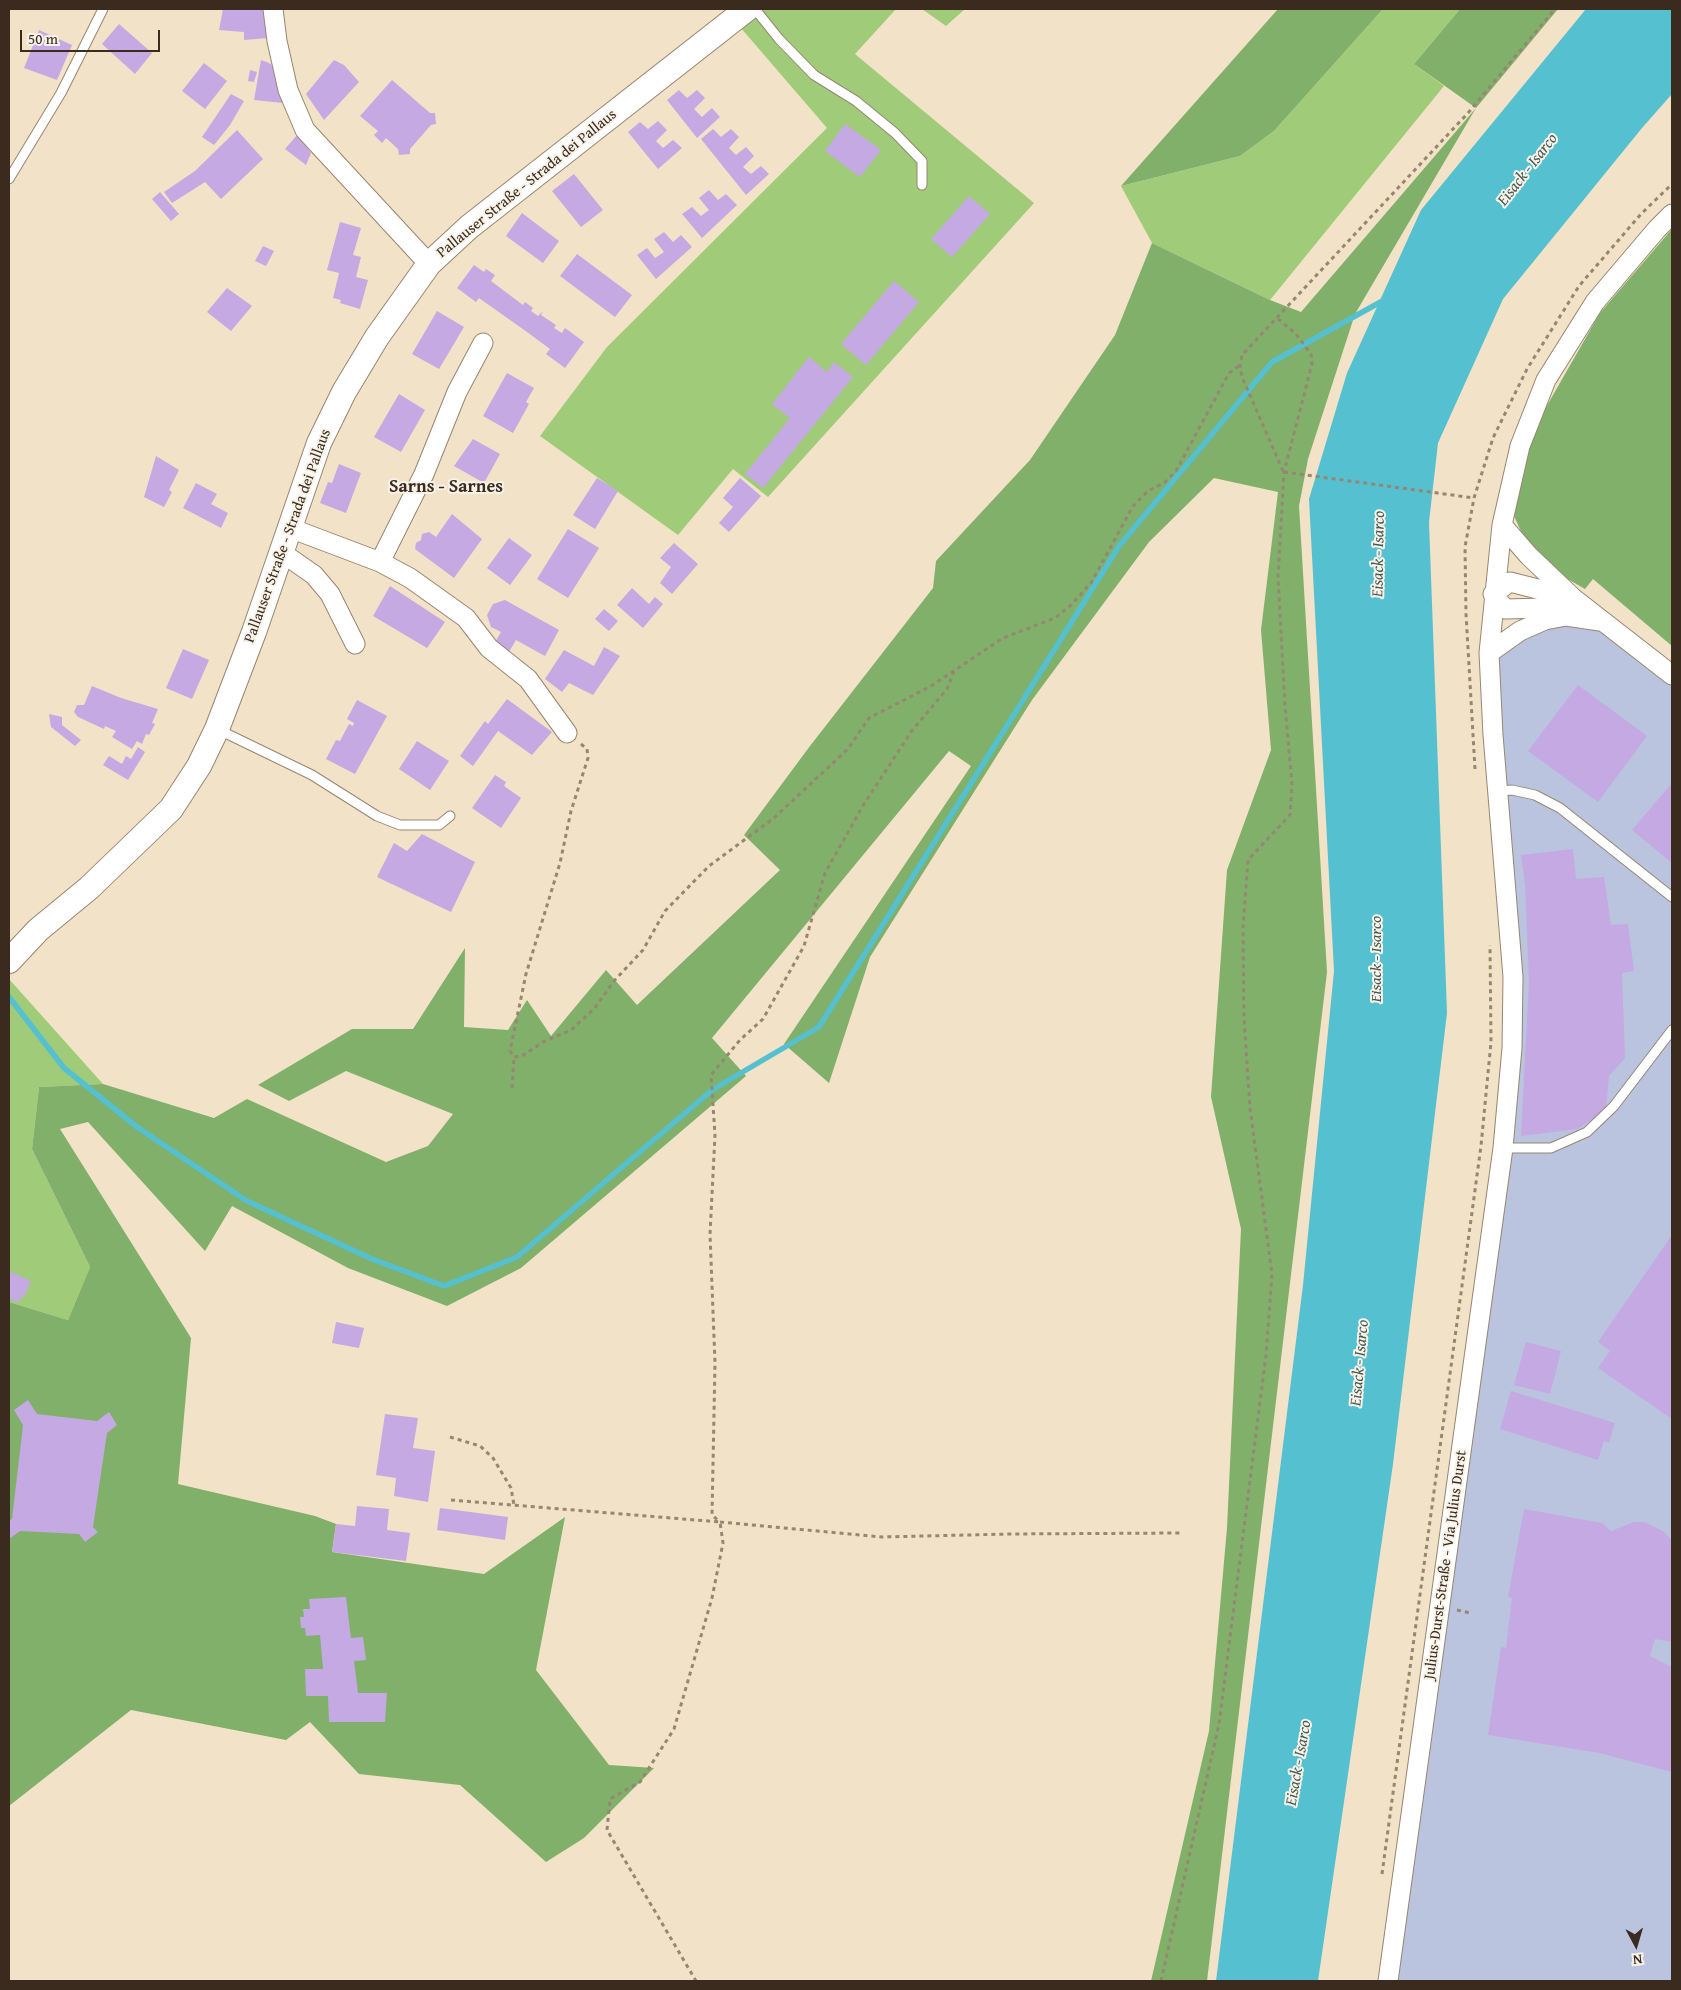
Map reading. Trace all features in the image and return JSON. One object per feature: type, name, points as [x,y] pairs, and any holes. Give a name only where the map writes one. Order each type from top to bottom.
[{"type":"street","points":[[273,9],[277,41],[288,90],[305,130],[429,264]]},
{"type":"street","name":"Pallauser Straße - Strada dei Pallaus","points":[[9,962],[38,930],[89,888],[171,809],[199,766],[217,729],[319,443],[344,392],[394,311],[429,264],[469,227],[747,9]]},
{"type":"street","name":"Julius-Durst-Straße - Via Julius Durst","points":[[1388,1981],[1503,1148],[1512,1048],[1513,977],[1489,653],[1493,594],[1502,525],[1520,446],[1546,380],[1595,302],[1672,214]]},
{"type":"street","points":[[380,562],[424,474],[457,392],[483,342]]},
{"type":"street","points":[[1502,525],[1570,607],[1600,621],[1672,675]]},
{"type":"street","points":[[290,528],[380,562],[410,578],[466,618],[489,648],[528,680],[566,732]]},
{"type":"street","points":[[281,552],[314,575],[330,594],[355,644]]},
{"type":"street","points":[[1493,594],[1505,609],[1570,607]]},
{"type":"street","points":[[1489,653],[1520,631],[1570,607]]},
{"type":"lane","points":[[9,179],[61,93],[103,9]]},
{"type":"lane","points":[[755,9],[778,38],[814,75],[856,101],[895,133],[922,160],[922,185]]},
{"type":"lane","points":[[217,729],[312,775],[377,816],[400,825],[439,825],[450,816]]},
{"type":"lane","points":[[1498,791],[1512,790],[1535,795],[1560,808],[1672,897]]},
{"type":"lane","points":[[1503,1148],[1551,1148],[1587,1132],[1614,1106],[1672,1030]]},
{"type":"path","points":[[1284,472],[1242,377],[1240,365],[1242,356],[1468,112],[1555,9]]},
{"type":"path","points":[[1476,775],[1466,614],[1465,547],[1474,498],[1493,438],[1526,369],[1574,295],[1641,214],[1672,184]]},
{"type":"path","points":[[1161,1981],[1219,1724],[1266,1355],[1272,1274],[1250,1108],[1244,1020],[1243,927],[1248,860],[1290,815],[1292,784],[1285,706],[1278,576],[1284,472],[1312,364],[1311,354],[1296,334],[1277,318]]},
{"type":"path","points":[[514,1057],[522,1056],[542,1042],[571,1030],[594,1009],[614,982],[643,950],[665,911],[709,866],[774,818],[848,749],[869,718],[931,686],[1003,638],[1055,618],[1091,583],[1133,506],[1148,491],[1164,483],[1176,471],[1229,373],[1240,365]]},
{"type":"path","points":[[1284,472],[1474,498]]},
{"type":"path","points":[[696,1981],[607,1830],[610,1799],[640,1782],[674,1729],[712,1598],[723,1543],[720,1522],[712,1515],[714,1363],[710,1234],[716,1135],[711,1075],[740,1040],[764,1020],[804,946],[825,873],[864,804],[911,732],[947,688],[954,670]]},
{"type":"path","points":[[512,1088],[514,1057],[510,1051],[526,974],[560,862],[571,811],[588,758],[587,748],[566,732]]},
{"type":"path","points":[[1382,1875],[1481,1146],[1491,1042],[1490,940]]},
{"type":"path","points":[[450,1438],[480,1446],[492,1458],[511,1488],[514,1505]]},
{"type":"path","points":[[451,1500],[882,1537],[1180,1533]]},
{"type":"shaded area","points":[[1601,621],[1672,675],[1672,1981],[1388,1981],[1512,1048],[1489,653],[1520,631]]},
{"type":"green space","points":[[747,9],[896,9],[855,54],[1034,203],[768,497],[733,469],[678,535],[540,436],[607,347],[827,128],[734,20]]},
{"type":"green space","points":[[922,9],[965,9],[946,26]]},
{"type":"green space","points":[[1278,9],[1383,9],[1274,131],[1240,156],[1121,186]]},
{"type":"green space","points":[[1383,9],[1460,9],[1414,64],[1444,86],[1270,300],[1152,243],[1121,186],[1240,156],[1274,131]]},
{"type":"green space","points":[[1460,9],[1558,9],[1476,108],[1414,64]]},
{"type":"green space","points":[[1476,108],[1355,314],[1308,459],[1299,506],[1327,972],[1207,1981],[1151,1981],[1209,1731],[1227,1528],[1241,1229],[1211,1097],[1227,870],[1271,750],[1261,630],[1278,492],[1214,478],[1149,542],[1032,700],[870,957],[829,1083],[784,1044],[971,766],[949,751],[712,1038],[746,1076],[521,1268],[447,1306],[348,1268],[232,1206],[205,1251],[88,1122],[60,1129],[191,1338],[178,1484],[315,1516],[336,1524],[332,1552],[484,1574],[565,1517],[536,1670],[609,1765],[654,1768],[584,1838],[546,1862],[460,1785],[359,1774],[310,1722],[286,1740],[131,1710],[9,1806],[9,1302],[68,1320],[90,1267],[32,1149],[39,1087],[103,1084],[214,1118],[247,1099],[386,1162],[428,1146],[453,1114],[346,1071],[289,1101],[258,1085],[352,1029],[413,1029],[465,948],[464,1027],[508,1030],[527,1000],[551,1036],[606,970],[637,1005],[780,870],[744,835],[810,746],[933,588],[936,561],[1030,460],[1115,335],[1152,243],[1270,300],[1301,312]]},
{"type":"green space","points":[[1672,229],[1672,646],[1593,579],[1585,589],[1547,567],[1526,542],[1514,516],[1520,469],[1541,416],[1600,313]]},
{"type":"green space","points":[[9,979],[103,1084],[39,1087],[32,1149],[90,1267],[68,1320],[9,1302]]},
{"type":"water","name":"Eisack - Isarco","points":[[1586,9],[1672,9],[1672,94],[1642,128],[1503,299],[1438,443],[1429,522],[1447,1013],[1393,1464],[1318,1981],[1216,1981],[1303,1285],[1334,971],[1309,499],[1347,373],[1421,210]]},
{"type":"building","points":[[223,9],[266,9],[268,38],[244,40],[244,32],[219,30]]},
{"type":"building","points":[[119,24],[152,53],[135,74],[102,44]]},
{"type":"building","points":[[39,30],[72,45],[57,80],[24,68]]},
{"type":"building","points":[[261,60],[269,63],[276,69],[283,103],[254,100]]},
{"type":"building","points":[[334,60],[344,65],[359,82],[324,120],[306,94]]},
{"type":"building","points":[[204,63],[227,81],[205,109],[182,91]]},
{"type":"building","points":[[250,70],[257,72],[254,82],[248,81]]},
{"type":"building","points":[[392,80],[430,113],[435,113],[436,124],[431,125],[410,149],[410,154],[399,155],[398,149],[386,138],[382,143],[374,135],[378,131],[360,116]]},
{"type":"building","points":[[679,90],[687,98],[697,90],[705,98],[694,109],[702,117],[712,108],[720,117],[697,138],[667,100]]},
{"type":"building","points":[[231,94],[244,101],[230,125],[214,145],[202,137]]},
{"type":"building","points":[[658,121],[667,130],[656,141],[663,148],[673,140],[682,148],[658,169],[628,132],[640,122],[648,129]]},
{"type":"building","points":[[845,124],[881,150],[860,177],[825,151]]},
{"type":"building","points":[[713,129],[721,137],[731,129],[739,137],[729,148],[736,155],[746,147],[754,156],[743,167],[751,174],[761,166],[769,174],[746,195],[701,139]]},
{"type":"building","points":[[237,130],[263,159],[221,199],[205,182],[172,203],[164,192],[195,171]]},
{"type":"building","points":[[297,135],[311,153],[306,165],[285,149]]},
{"type":"building","points":[[574,174],[603,210],[581,227],[552,191]]},
{"type":"building","points":[[709,190],[718,200],[726,194],[737,205],[702,238],[682,214],[692,207],[701,216],[709,210],[699,198]]},
{"type":"building","points":[[160,192],[179,214],[171,221],[152,199]]},
{"type":"building","points":[[969,196],[990,214],[952,257],[931,239]]},
{"type":"building","points":[[522,213],[559,241],[543,263],[506,236]]},
{"type":"building","points":[[340,222],[361,228],[353,255],[361,257],[356,277],[368,280],[360,309],[340,303],[341,300],[333,298],[339,273],[327,270]]},
{"type":"building","points":[[664,232],[673,242],[681,235],[692,247],[656,279],[637,255],[647,248],[655,258],[664,252],[654,239]]},
{"type":"building","points":[[263,246],[274,251],[266,266],[255,261]]},
{"type":"building","points":[[577,254],[632,295],[615,317],[560,276]]},
{"type":"building","points":[[474,265],[484,272],[486,269],[495,275],[491,281],[523,305],[525,302],[533,308],[531,311],[538,316],[543,311],[541,315],[556,325],[554,328],[562,333],[565,328],[584,342],[565,368],[546,354],[550,349],[479,298],[476,302],[457,288]]},
{"type":"building","points":[[894,281],[919,302],[866,365],[841,344]]},
{"type":"building","points":[[227,288],[252,306],[231,331],[207,312]]},
{"type":"building","points":[[437,311],[464,327],[439,369],[412,354]]},
{"type":"building","points":[[809,357],[827,372],[834,362],[853,377],[763,488],[745,474],[790,418],[772,404]]},
{"type":"building","points":[[507,373],[534,388],[526,402],[529,404],[513,433],[483,416]]},
{"type":"building","points":[[399,394],[425,410],[401,452],[374,437]]},
{"type":"building","points":[[473,439],[500,454],[484,483],[454,466]]},
{"type":"building","points":[[156,456],[179,470],[169,490],[172,492],[164,507],[144,497]]},
{"type":"building","points":[[339,464],[361,473],[346,513],[320,503],[328,482],[332,483]]},
{"type":"building","points":[[597,478],[618,491],[595,529],[573,515]]},
{"type":"building","points":[[740,478],[761,496],[729,532],[719,523],[733,507],[723,498]]},
{"type":"building","points":[[196,483],[217,494],[211,504],[228,513],[221,528],[183,508]]},
{"type":"building","points":[[452,514],[482,539],[454,578],[415,549],[416,543],[421,540],[422,534],[429,532],[436,537]]},
{"type":"building","points":[[568,529],[599,548],[568,598],[537,579]]},
{"type":"building","points":[[509,538],[532,555],[510,585],[487,568]]},
{"type":"building","points":[[674,543],[698,564],[672,594],[660,583],[671,567],[660,558]]},
{"type":"building","points":[[390,586],[445,622],[427,648],[373,616]]},
{"type":"building","points":[[632,588],[649,604],[655,597],[663,604],[643,628],[617,605]]},
{"type":"building","points":[[505,600],[559,630],[545,656],[516,640],[509,652],[494,644],[501,632],[491,627],[487,615],[493,604]]},
{"type":"building","points":[[604,609],[618,621],[609,631],[595,619]]},
{"type":"building","points":[[604,647],[620,656],[593,695],[569,683],[562,692],[545,679],[564,650],[594,666]]},
{"type":"building","points":[[183,649],[209,660],[192,699],[166,688]]},
{"type":"building","points":[[1578,685],[1647,736],[1598,802],[1528,751]]},
{"type":"building","points":[[92,686],[121,698],[158,709],[152,723],[155,724],[149,735],[146,734],[142,744],[137,741],[132,749],[112,737],[116,731],[105,726],[104,729],[78,717],[74,712],[77,705],[84,705]]},
{"type":"building","points":[[507,699],[552,732],[532,755],[498,731],[473,766],[460,756],[485,721],[488,724]]},
{"type":"building","points":[[357,700],[387,716],[355,774],[326,759],[336,740],[340,741],[349,724],[353,726],[354,723],[347,719]]},
{"type":"building","points":[[49,714],[62,717],[62,725],[81,740],[75,746],[51,727]]},
{"type":"building","points":[[417,741],[449,761],[430,790],[399,769]]},
{"type":"building","points":[[138,747],[145,752],[128,780],[103,765],[109,756],[122,764],[126,756],[131,759]]},
{"type":"building","points":[[495,775],[506,782],[504,786],[521,798],[501,828],[472,808]]},
{"type":"building","points":[[1672,783],[1672,863],[1632,830]]},
{"type":"building","points":[[422,834],[475,862],[451,912],[377,877],[394,843],[407,851]]},
{"type":"building","points":[[1573,849],[1576,879],[1604,877],[1611,925],[1628,924],[1634,971],[1622,973],[1625,1058],[1609,1076],[1606,1110],[1578,1129],[1521,1136],[1529,982],[1525,884],[1521,855]]},
{"type":"building","points":[[1672,1235],[1672,1419],[1598,1368],[1610,1351],[1598,1342]]},
{"type":"building","points":[[9,1271],[31,1281],[25,1295],[16,1303],[9,1297]]},
{"type":"building","points":[[336,1322],[364,1328],[359,1348],[332,1343]]},
{"type":"building","points":[[1526,1342],[1561,1351],[1550,1394],[1514,1385]]},
{"type":"building","points":[[1511,1391],[1615,1423],[1609,1443],[1604,1441],[1598,1460],[1500,1429]]},
{"type":"building","points":[[28,1400],[37,1414],[97,1421],[109,1412],[117,1425],[107,1433],[93,1527],[98,1532],[85,1542],[79,1534],[20,1531],[9,1539],[9,1521],[12,1519],[23,1425],[14,1410]]},
{"type":"building","points":[[385,1414],[418,1418],[413,1448],[435,1451],[428,1502],[394,1496],[396,1478],[376,1475]]},
{"type":"building","points":[[357,1506],[389,1509],[387,1530],[410,1533],[406,1561],[332,1552],[336,1524],[355,1526]]},
{"type":"building","points":[[440,1508],[508,1517],[505,1540],[437,1530]]},
{"type":"building","points":[[1524,1509],[1602,1523],[1611,1531],[1634,1522],[1644,1522],[1663,1531],[1672,1541],[1672,1642],[1655,1639],[1650,1656],[1672,1667],[1672,1772],[1599,1753],[1488,1735],[1501,1647],[1506,1648],[1512,1598],[1508,1597]]},
{"type":"building","points":[[346,1597],[351,1638],[363,1637],[366,1660],[354,1661],[358,1693],[387,1693],[385,1722],[329,1722],[328,1696],[306,1696],[305,1669],[323,1669],[320,1635],[306,1636],[305,1628],[301,1628],[300,1617],[304,1617],[303,1609],[310,1609],[309,1599]]},
{"type":"waterway","points":[[9,997],[64,1068],[137,1127],[247,1201],[372,1259],[444,1286],[517,1257],[712,1090],[819,1027],[1119,546],[1272,362],[1386,299]]},
{"type":"district","name":"Sarns - Sarnes","points":[[446,487]]}]
